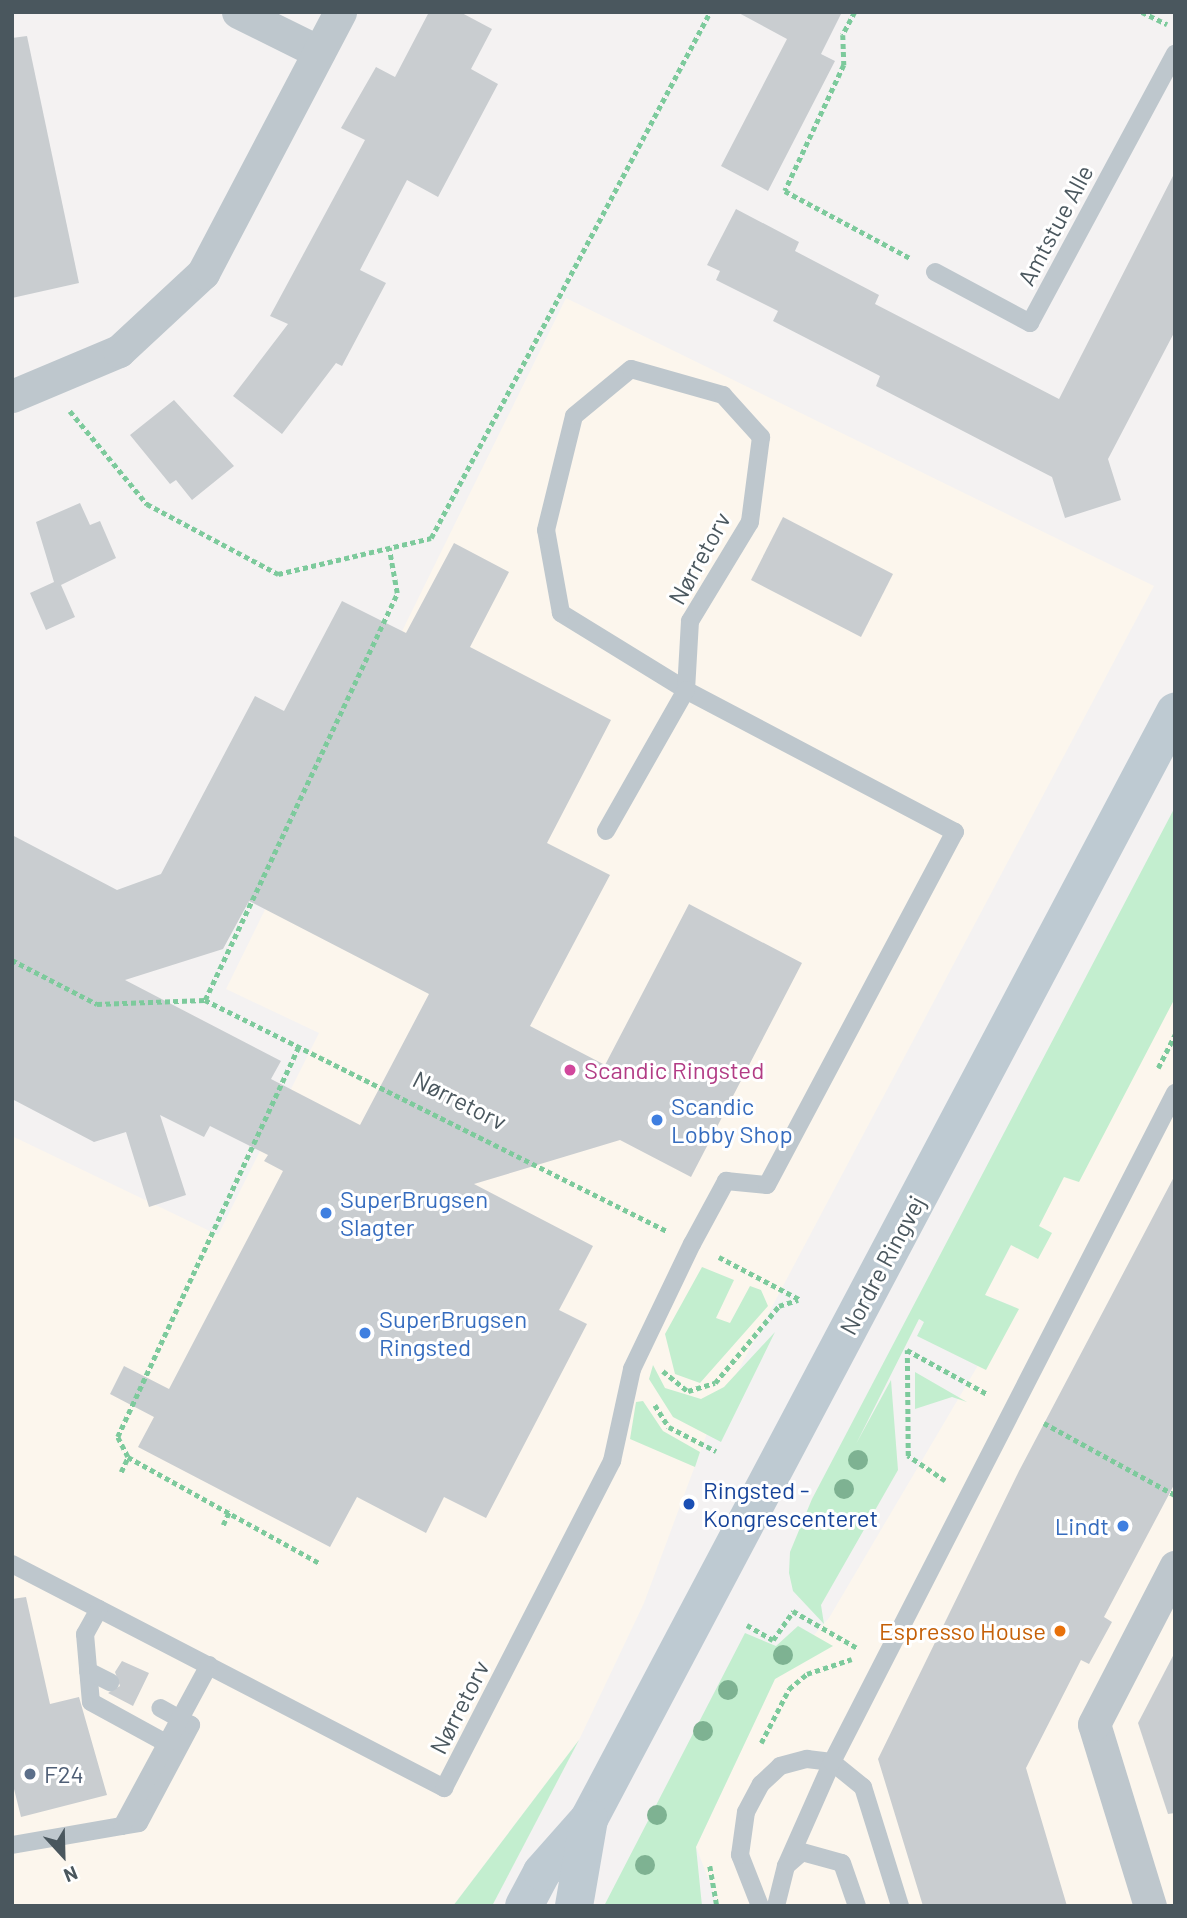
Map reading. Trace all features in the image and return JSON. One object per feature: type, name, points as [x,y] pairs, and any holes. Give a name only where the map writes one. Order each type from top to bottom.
[{"type":"street","points":[[238,12],[319,52]]},
{"type":"street","points":[[12,396],[119,351],[204,273],[340,12]]},
{"type":"street","name":"Nordre Ringvej","points":[[524,1906],[542,1872],[589,1819],[1175,712]]},
{"type":"street","points":[[1150,1906],[1094,1724],[1175,1567]]},
{"type":"street","name":"Nordre Ringvej","points":[[574,1906],[589,1819]]},
{"type":"lane","name":"Amtstue Alle","points":[[935,272],[1031,323],[1175,54]]},
{"type":"lane","name":"Nørretorv","points":[[12,1564],[444,1788],[612,1461],[632,1368],[692,1244],[726,1181],[767,1185],[955,832],[686,690],[561,613],[546,530],[574,416],[631,369],[723,395],[761,437],[750,522],[690,621],[686,690]]},
{"type":"lane","points":[[606,831],[686,690]]},
{"type":"lane","points":[[776,1906],[786,1866],[832,1762],[1175,1093]]},
{"type":"lane","points":[[99,1609],[85,1634],[91,1702],[164,1742]]},
{"type":"lane","points":[[122,1826],[164,1742],[209,1665]]},
{"type":"lane","points":[[88,1671],[110,1682]]},
{"type":"lane","points":[[12,1845],[139,1823],[191,1725],[160,1708]]},
{"type":"lane","points":[[760,1906],[740,1855],[746,1812],[761,1784],[780,1766],[807,1759],[832,1762],[863,1787],[900,1906]]},
{"type":"lane","points":[[786,1866],[802,1852],[842,1863],[858,1906]]},
{"type":"path","points":[[58,377],[72,417],[148,503],[278,574],[431,538],[710,12]]},
{"type":"path","points":[[855,12],[843,35],[844,65],[785,191],[935,272]]},
{"type":"path","points":[[1142,12],[1175,29]]},
{"type":"path","points":[[205,1000],[397,593],[389,548]]},
{"type":"path","name":"Nørretorv","points":[[12,960],[97,1004],[205,1000],[692,1244]]},
{"type":"path","points":[[1156,1072],[1175,1034]]},
{"type":"path","points":[[299,1047],[118,1437],[128,1457],[230,1510],[319,1563]]},
{"type":"path","points":[[651,1330],[666,1380],[701,1390],[715,1383],[779,1306],[801,1300],[710,1253]]},
{"type":"path","points":[[946,1481],[908,1456],[906,1350],[989,1395]]},
{"type":"path","points":[[632,1368],[669,1427],[716,1451]]},
{"type":"path","points":[[983,1408],[996,1383]]},
{"type":"path","points":[[1044,1423],[1175,1495]]},
{"type":"path","points":[[121,1472],[128,1457]]},
{"type":"path","points":[[940,1493],[952,1469]]},
{"type":"path","points":[[223,1525],[230,1510]]},
{"type":"path","points":[[747,1625],[773,1640],[793,1611],[884,1664]]},
{"type":"path","points":[[757,1750],[789,1689],[807,1674],[855,1658],[865,1637]]},
{"type":"path","points":[[711,1857],[717,1906]]},
{"type":"shaded area","points":[[566,298],[1154,586],[712,1420],[644,1603],[579,1740],[453,1906],[12,1906],[12,1136],[218,1235],[319,1033],[226,989]]},
{"type":"shaded area","points":[[1175,936],[1175,1906],[719,1906],[696,1847],[775,1679],[829,1618],[1013,1306],[985,1295]]},
{"type":"green space","points":[[1175,807],[1175,998],[1079,1182],[1064,1177],[1039,1226],[1052,1233],[1038,1259],[1011,1245],[985,1295],[1019,1309],[986,1370],[917,1336],[924,1322],[919,1319],[856,1444],[891,1380],[898,1470],[821,1605],[824,1624],[793,1591],[789,1573],[790,1552],[812,1499]]},
{"type":"green space","points":[[702,1267],[734,1280],[716,1318],[730,1323],[750,1286],[761,1290],[768,1306],[700,1383],[675,1374],[665,1334]]},
{"type":"green space","points":[[775,1332],[721,1442],[673,1417],[649,1379],[653,1365],[665,1388],[701,1399],[724,1387]]},
{"type":"green space","points":[[915,1372],[967,1402],[952,1397],[915,1409]]},
{"type":"green space","points":[[643,1401],[663,1431],[700,1452],[695,1467],[630,1439],[636,1402]]},
{"type":"green space","points":[[798,1626],[833,1646],[775,1679],[696,1847],[702,1906],[604,1906],[745,1633],[776,1646]]},
{"type":"green space","points":[[579,1740],[492,1906],[453,1906]]},
{"type":"building","points":[[429,12],[460,12],[492,29],[471,69],[498,84],[438,197],[407,180],[360,270],[386,283],[342,366],[336,363],[282,434],[233,396],[288,324],[270,316],[365,140],[341,128],[376,67],[395,77]]},
{"type":"building","points":[[737,12],[842,12],[821,54],[835,61],[768,191],[721,166],[787,39]]},
{"type":"building","points":[[27,36],[79,283],[12,298],[12,38]]},
{"type":"building","points":[[1175,172],[1175,331],[1108,459],[1121,500],[1065,518],[1052,477],[876,386],[880,376],[773,321],[778,311],[716,280],[720,271],[707,265],[736,209],[799,242],[795,251],[879,295],[875,304],[1059,399]]},
{"type":"building","points":[[174,400],[234,466],[192,500],[176,480],[170,484],[130,435]]},
{"type":"building","points":[[80,503],[90,525],[100,521],[116,558],[61,585],[75,617],[46,630],[30,593],[54,582],[36,522]]},
{"type":"building","points":[[783,517],[893,574],[861,637],[751,580]]},
{"type":"building","points":[[454,543],[509,572],[470,647],[611,720],[547,843],[610,875],[530,1026],[605,1065],[689,904],[802,963],[691,1177],[620,1140],[474,1184],[593,1246],[559,1310],[587,1324],[486,1518],[444,1497],[426,1533],[357,1497],[330,1547],[138,1447],[154,1417],[110,1394],[124,1366],[169,1389],[283,1171],[264,1161],[268,1155],[210,1126],[204,1137],[160,1115],[186,1195],[149,1207],[126,1132],[94,1142],[12,1099],[12,835],[117,890],[161,874],[255,696],[284,711],[342,601],[406,633]],"holes":[[[249,901],[429,994],[360,1125],[271,1079],[281,1061],[125,980],[223,949]]]},
{"type":"building","points":[[1175,1175],[1175,1483],[1104,1617],[1112,1622],[1089,1664],[1081,1660],[1026,1768],[1067,1906],[923,1906],[878,1759],[1019,1471]]},
{"type":"building","points":[[26,1597],[50,1704],[79,1697],[107,1795],[21,1817],[12,1781],[12,1599]]},
{"type":"building","points":[[1175,1652],[1175,1813],[1168,1814],[1138,1723]]},
{"type":"building","points":[[122,1661],[149,1673],[133,1706],[108,1693],[120,1686],[115,1672]]},
{"type":"place","name":"Scandic Ringsted","points":[[570,1070]]},
{"type":"place","name":"Scandic Lobby Shop","points":[[657,1120]]},
{"type":"place","name":"SuperBrugsen Slagter","points":[[326,1213]]},
{"type":"place","name":"SuperBrugsen Ringsted","points":[[365,1333]]},
{"type":"place","name":"Ringsted - Kongrescenteret","points":[[689,1504]]},
{"type":"place","name":"Lindt","points":[[1123,1526]]},
{"type":"place","name":"Espresso House","points":[[1060,1631]]},
{"type":"place","name":"F24","points":[[30,1774]]}]
